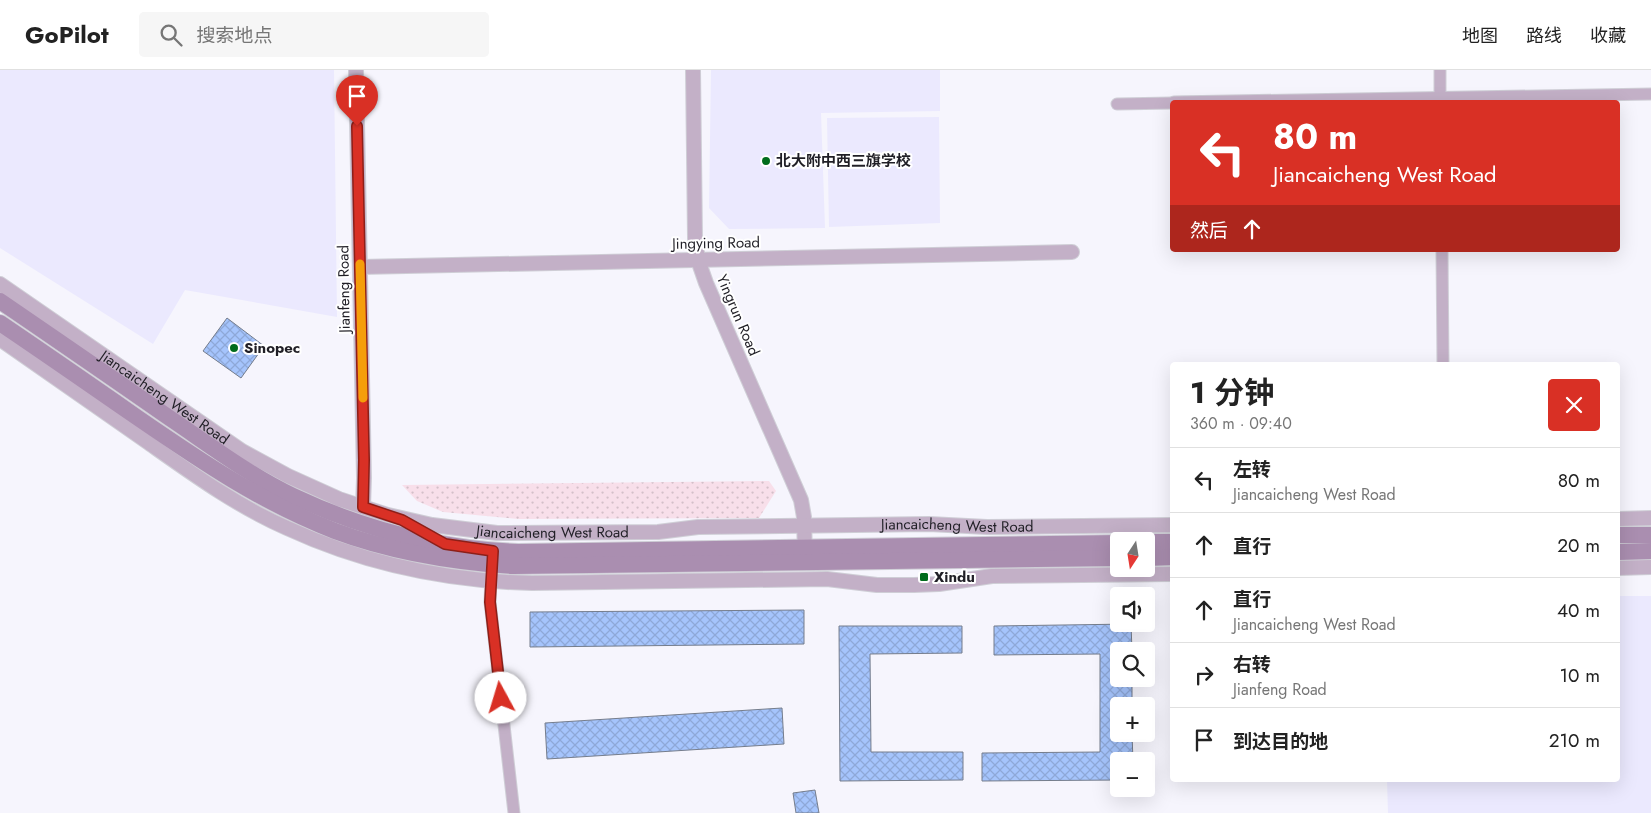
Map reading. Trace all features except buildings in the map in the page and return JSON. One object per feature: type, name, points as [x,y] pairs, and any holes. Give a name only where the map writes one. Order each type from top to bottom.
[{"type":"main road","name":"Jiancaicheng West Road","points":[[0,301],[224,455],[272,485],[356,522],[493,558]]},
{"type":"main road","name":"Jiancaicheng West Road","points":[[0,323],[204,464],[259,496],[284,509],[362,540],[443,558],[805,555],[1110,558]]},
{"type":"main road","points":[[1620,535],[1651,535]]},
{"type":"main road","points":[[1155,542],[1170,542]]},
{"type":"main road","name":"Jiancaicheng West Road","points":[[805,555],[1110,543]]},
{"type":"main road","points":[[1620,552],[1651,551]]},
{"type":"main road","points":[[1155,558],[1170,558]]},
{"type":"street","name":"Jianfeng Road","points":[[356,70],[363,507]]},
{"type":"street","name":"Yingrun Road","points":[[693,70],[695,238],[698,260],[708,290],[798,494],[803,509],[805,555]]},
{"type":"street","points":[[1440,70],[1440,100],[1651,94]]},
{"type":"street","points":[[1117,104],[1170,102]]},
{"type":"street","name":"Jingying Road","points":[[360,267],[1072,252]]},
{"type":"street","points":[[1442,252],[1444,362]]},
{"type":"street","name":"Jiancaicheng West Road","points":[[0,284],[242,450],[288,476],[330,495],[363,507],[388,515],[449,528],[519,534],[658,532],[698,527],[929,524],[987,528],[1170,525]]},
{"type":"street","points":[[0,339],[222,493],[286,528],[335,548],[381,562],[448,576],[491,582],[532,583],[827,579],[870,584],[914,585],[939,584],[992,576],[1170,574]]},
{"type":"street","points":[[388,515],[402,520],[449,545]]},
{"type":"street","points":[[1620,519],[1651,518]]},
{"type":"street","points":[[493,558],[490,602],[514,813]]},
{"type":"street","points":[[1620,568],[1651,567]]},
{"type":"shaded area","points":[[0,70],[334,70],[337,317],[185,290],[153,344],[0,248]]},
{"type":"shaded area","name":"北大附中西三旗学校","points":[[711,70],[940,70],[940,111],[821,113],[825,228],[729,229],[709,208]]},
{"type":"shaded area","points":[[939,117],[940,223],[829,227],[827,118]]},
{"type":"shaded area","points":[[769,481],[776,491],[759,518],[518,519],[443,512],[417,501],[402,485]]},
{"type":"shaded area","points":[[1620,596],[1651,596],[1651,813],[1388,813],[1387,782],[1620,782]]},
{"type":"slow traffic","points":[[360,264],[363,398]]},
{"type":"place","name":"北大附中西三旗学校","points":[[766,161]]},
{"type":"place","name":"Sinopec","points":[[234,348]]},
{"type":"place","name":"Xindu","points":[[924,577]]},
{"type":"route","points":[[357,126],[364,460],[363,507],[402,520],[445,544],[493,551],[490,602],[501,698]]}]
